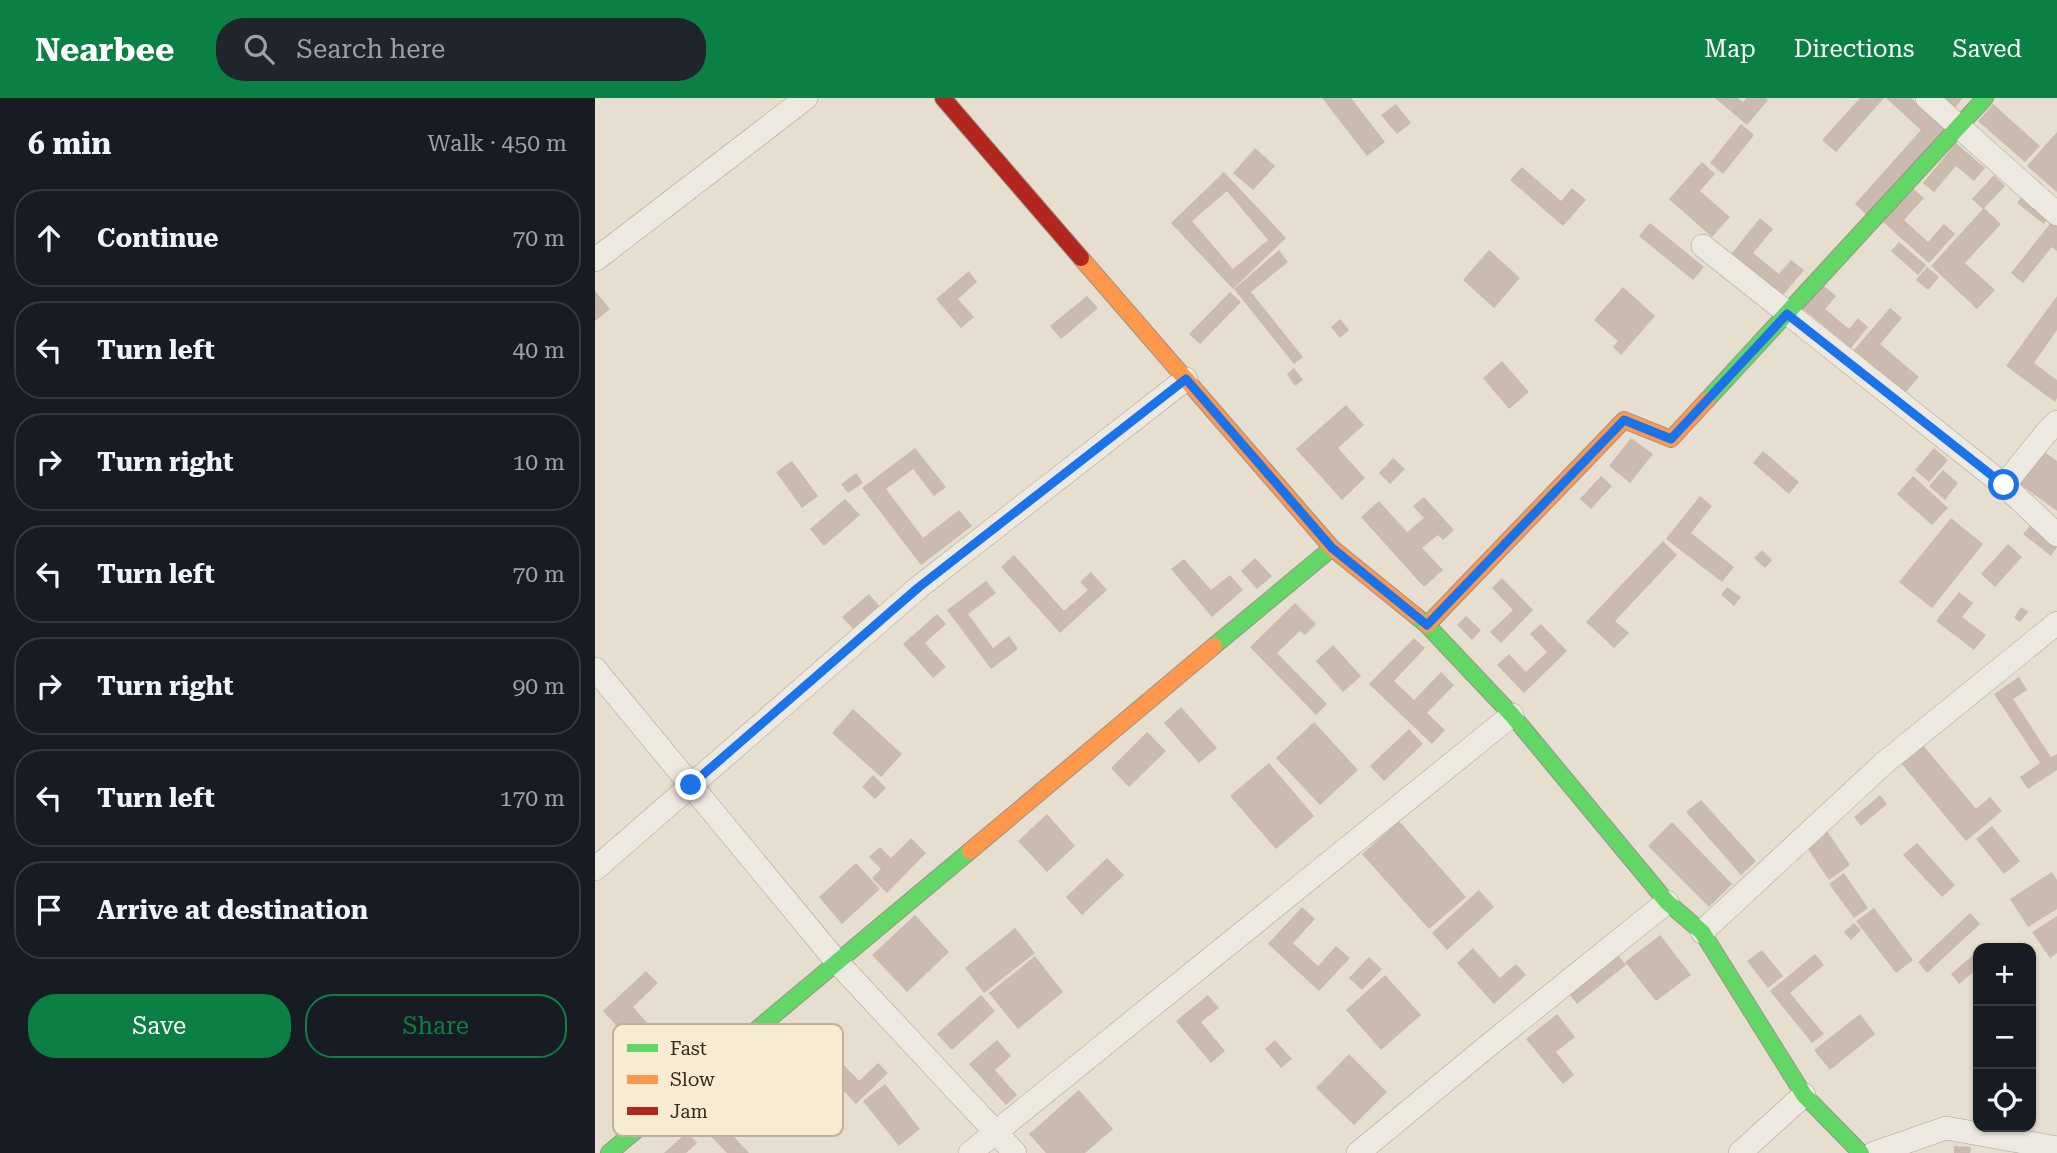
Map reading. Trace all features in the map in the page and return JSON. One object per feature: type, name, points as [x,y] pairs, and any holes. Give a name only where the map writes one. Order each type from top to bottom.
[{"type":"street","points":[[595,260],[806,98]]},
{"type":"street","points":[[943,98],[1332,548],[1427,625],[1512,715],[1667,902],[1702,932],[1804,1095],[1861,1153]]},
{"type":"street","points":[[1927,98],[2057,214]]},
{"type":"street","points":[[1427,625],[1624,420],[1671,439],[1985,98]]},
{"type":"street","points":[[1703,246],[2004,485],[2057,535]]},
{"type":"street","points":[[595,869],[919,587],[1186,379]]},
{"type":"street","points":[[2004,485],[2057,422]]},
{"type":"street","points":[[763,1024],[1332,548]]},
{"type":"street","points":[[1702,932],[1883,764],[2057,623]]},
{"type":"street","points":[[595,669],[837,962],[1015,1153]]},
{"type":"street","points":[[970,1153],[1512,715]]},
{"type":"street","points":[[1358,1153],[1667,902]]},
{"type":"street","points":[[1740,1153],[1804,1095]]},
{"type":"street","points":[[1874,1153],[1946,1128],[2057,1148]]},
{"type":"street","points":[[609,1153],[629,1136]]},
{"type":"building","points":[[1322,98],[1351,98],[1385,142],[1367,156]]},
{"type":"building","points":[[1715,98],[1738,98],[1743,102],[1747,98],[1768,100],[1747,125]]},
{"type":"building","points":[[1860,98],[1884,98],[1836,152],[1822,140]]},
{"type":"building","points":[[1886,98],[1911,98],[1945,129],[1868,216],[1855,204],[1921,130]]},
{"type":"building","points":[[1944,98],[1963,98],[1955,108]]},
{"type":"building","points":[[1396,104],[1411,123],[1397,134],[1381,115]]},
{"type":"building","points":[[1993,104],[2040,146],[2025,162],[1978,121]]},
{"type":"building","points":[[1741,124],[1754,135],[1723,174],[1710,163]]},
{"type":"building","points":[[2057,132],[2057,192],[2027,166]]},
{"type":"building","points":[[1956,143],[1985,168],[1974,181],[1956,166],[1934,192],[1923,183]]},
{"type":"building","points":[[1255,148],[1275,166],[1253,190],[1233,173]]},
{"type":"building","points":[[1702,162],[1715,174],[1700,191],[1730,217],[1712,237],[1669,199]]},
{"type":"building","points":[[1522,167],[1561,201],[1572,188],[1586,200],[1563,226],[1510,180]]},
{"type":"building","points":[[1224,172],[1286,238],[1233,289],[1171,223]],"holes":[[[1227,191],[1268,240],[1233,269],[1192,221]]]},
{"type":"building","points":[[1994,175],[2005,186],[1984,208],[2001,224],[1965,263],[1995,290],[1977,309],[1931,266],[1983,209],[1972,199]]},
{"type":"building","points":[[1912,188],[1924,198],[1904,220],[1928,242],[1944,224],[1955,234],[1929,263],[1882,221]]},
{"type":"building","points":[[2026,191],[2053,213],[2044,224],[2017,203]]},
{"type":"building","points":[[1760,218],[1773,229],[1753,253],[1779,274],[1791,260],[1804,270],[1779,300],[1728,258]]},
{"type":"building","points":[[2053,220],[2057,224],[2057,251],[2052,247],[2023,283],[2011,273]]},
{"type":"building","points":[[1650,223],[1704,267],[1693,280],[1639,236]]},
{"type":"building","points":[[1899,242],[1926,265],[1918,275],[1891,251]]},
{"type":"building","points":[[1279,250],[1288,262],[1251,292],[1303,357],[1294,364],[1234,289]]},
{"type":"building","points":[[1489,250],[1520,278],[1494,308],[1463,280]]},
{"type":"building","points":[[1927,267],[1939,277],[1928,290],[1916,280]]},
{"type":"building","points":[[969,271],[977,282],[958,299],[974,317],[961,328],[936,299]]},
{"type":"building","points":[[1823,285],[1836,296],[1825,309],[1849,329],[1858,318],[1868,327],[1851,348],[1803,309]]},
{"type":"building","points":[[1623,287],[1655,316],[1621,355],[1613,347],[1618,341],[1594,320]]},
{"type":"building","points":[[595,291],[610,309],[595,321]]},
{"type":"building","points":[[1230,292],[1241,302],[1200,344],[1189,334]]},
{"type":"building","points":[[1087,296],[1098,308],[1061,339],[1050,326]]},
{"type":"building","points":[[2057,296],[2057,330],[2034,363],[2057,380],[2055,402],[2006,366]]},
{"type":"building","points":[[1890,308],[1902,318],[1880,344],[1919,377],[1905,393],[1854,350]]},
{"type":"building","points":[[1340,319],[1349,330],[1340,338],[1331,327]]},
{"type":"building","points":[[1502,361],[1529,392],[1509,409],[1483,378]]},
{"type":"building","points":[[1294,368],[1303,380],[1295,386],[1287,374]]},
{"type":"building","points":[[1346,405],[1364,425],[1338,448],[1365,478],[1342,500],[1296,449]]},
{"type":"building","points":[[1631,438],[1653,454],[1630,483],[1609,466]]},
{"type":"building","points":[[915,448],[946,487],[934,496],[913,469],[886,489],[923,538],[959,510],[972,526],[921,565],[862,488]]},
{"type":"building","points":[[1934,448],[1948,460],[1929,482],[1915,470]]},
{"type":"building","points":[[2040,449],[2057,461],[2057,511],[2016,481]]},
{"type":"building","points":[[1763,451],[1799,482],[1789,494],[1753,463]]},
{"type":"building","points":[[1393,458],[1405,469],[1390,484],[1379,473]]},
{"type":"building","points":[[792,461],[818,496],[802,508],[776,472]]},
{"type":"building","points":[[1943,470],[1958,483],[1945,500],[1929,486]]},
{"type":"building","points":[[856,473],[863,483],[848,493],[841,484]]},
{"type":"building","points":[[1601,476],[1612,486],[1591,509],[1580,499]]},
{"type":"building","points":[[1913,476],[1948,508],[1932,525],[1897,494]]},
{"type":"building","points":[[1700,496],[1712,506],[1691,533],[1734,567],[1722,582],[1666,539]]},
{"type":"building","points":[[1424,497],[1454,530],[1443,540],[1438,535],[1422,548],[1443,570],[1424,587],[1361,517],[1379,501],[1407,532],[1424,518],[1413,506]]},
{"type":"building","points":[[845,499],[860,515],[824,546],[810,529]]},
{"type":"building","points":[[1951,518],[1983,544],[1932,608],[1899,582]]},
{"type":"building","points":[[2030,526],[2057,547],[2051,556],[2023,534]]},
{"type":"building","points":[[1663,541],[1677,555],[1615,621],[1629,633],[1614,648],[1586,622]]},
{"type":"building","points":[[2008,544],[2022,557],[1995,587],[1981,574]]},
{"type":"building","points":[[1762,550],[1772,560],[1765,568],[1754,558]]},
{"type":"building","points":[[1014,555],[1064,611],[1088,590],[1080,582],[1091,572],[1107,590],[1060,633],[1001,567]]},
{"type":"building","points":[[1255,558],[1272,576],[1257,589],[1241,571]]},
{"type":"building","points":[[1184,559],[1211,590],[1230,575],[1243,590],[1212,617],[1171,569]]},
{"type":"building","points":[[1502,578],[1533,610],[1501,643],[1490,632],[1513,610],[1492,588]]},
{"type":"building","points":[[986,581],[996,593],[968,614],[993,648],[1009,636],[1018,649],[991,669],[947,610]]},
{"type":"building","points":[[1727,587],[1741,597],[1734,606],[1721,595]]},
{"type":"building","points":[[1959,592],[1973,603],[1962,617],[1986,635],[1974,650],[1936,621]]},
{"type":"building","points":[[869,594],[881,608],[854,630],[842,617]]},
{"type":"building","points":[[1295,603],[1316,624],[1305,635],[1300,631],[1277,653],[1327,704],[1316,715],[1250,647]]},
{"type":"building","points":[[2021,607],[2028,612],[2020,622],[2014,618]]},
{"type":"building","points":[[937,614],[946,624],[925,643],[946,667],[933,678],[903,644]]},
{"type":"building","points":[[1466,616],[1481,630],[1472,640],[1457,625]]},
{"type":"building","points":[[1541,624],[1567,651],[1524,693],[1497,665],[1509,654],[1526,672],[1547,652],[1530,634]]},
{"type":"building","points":[[1414,638],[1425,648],[1394,681],[1414,700],[1441,672],[1454,685],[1427,713],[1445,730],[1432,744],[1369,684]]},
{"type":"building","points":[[1333,645],[1361,676],[1343,692],[1316,661]]},
{"type":"building","points":[[2019,677],[2027,690],[2013,699],[2051,757],[2057,754],[2057,770],[2028,789],[2020,777],[2040,763],[1994,694]]},
{"type":"building","points":[[1181,707],[1217,748],[1199,763],[1164,723]]},
{"type":"building","points":[[853,709],[902,754],[881,777],[832,733]]},
{"type":"building","points":[[1314,722],[1358,770],[1320,805],[1276,758]]},
{"type":"building","points":[[1409,729],[1423,744],[1384,781],[1370,766]]},
{"type":"building","points":[[1147,732],[1166,751],[1129,787],[1111,768]]},
{"type":"building","points":[[1923,745],[1976,809],[1990,797],[2002,811],[1966,841],[1901,763]]},
{"type":"building","points":[[1269,763],[1314,816],[1276,849],[1230,796]]},
{"type":"building","points":[[873,775],[886,788],[875,799],[862,787]]},
{"type":"building","points":[[1880,795],[1887,804],[1861,826],[1854,817]]},
{"type":"building","points":[[1701,800],[1756,861],[1741,875],[1686,812]]},
{"type":"building","points":[[1047,814],[1075,846],[1047,872],[1018,841]]},
{"type":"building","points":[[1399,821],[1466,897],[1429,929],[1362,854]]},
{"type":"building","points":[[1672,822],[1732,884],[1709,907],[1648,846]]},
{"type":"building","points":[[1992,826],[2020,861],[2004,874],[1976,839]]},
{"type":"building","points":[[1827,831],[1850,865],[1829,880],[1806,846]]},
{"type":"building","points":[[911,838],[926,853],[887,893],[872,878],[881,869],[869,857],[880,847],[891,858]]},
{"type":"building","points":[[1917,843],[1955,885],[1942,897],[1903,855]]},
{"type":"building","points":[[1107,858],[1124,875],[1082,915],[1066,897]]},
{"type":"building","points":[[856,863],[880,889],[842,924],[819,897]]},
{"type":"building","points":[[2052,872],[2057,880],[2057,909],[2028,927],[2010,899]]},
{"type":"building","points":[[1844,873],[1868,908],[1854,918],[1829,884]]},
{"type":"building","points":[[1479,890],[1494,907],[1447,950],[1432,933]]},
{"type":"building","points":[[1302,907],[1315,919],[1293,943],[1318,966],[1336,946],[1350,958],[1319,991],[1268,944]]},
{"type":"building","points":[[1874,908],[1913,960],[1896,973],[1856,921]]},
{"type":"building","points":[[1970,913],[1980,924],[1927,973],[1918,962]]},
{"type":"building","points":[[915,915],[949,952],[907,992],[872,955]]},
{"type":"building","points":[[2057,916],[2057,953],[2050,958],[2032,932]]},
{"type":"building","points":[[1854,923],[1861,930],[1851,940],[1844,932]]},
{"type":"building","points":[[1015,928],[1035,953],[984,993],[965,968]]},
{"type":"building","points":[[1660,935],[1691,975],[1656,1001],[1625,962]]},
{"type":"building","points":[[1473,948],[1500,978],[1516,964],[1526,975],[1494,1004],[1457,963]]},
{"type":"building","points":[[1614,950],[1626,965],[1577,1004],[1565,989]]},
{"type":"building","points":[[1762,950],[1783,976],[1768,988],[1747,961]]},
{"type":"building","points":[[1815,954],[1824,965],[1790,993],[1824,1034],[1812,1043],[1770,991]]},
{"type":"building","points":[[1973,955],[1973,972],[1959,984],[1951,974]]},
{"type":"building","points":[[1035,956],[1063,992],[1018,1029],[989,993]]},
{"type":"building","points":[[1369,957],[1382,969],[1362,990],[1349,978]]},
{"type":"building","points":[[646,971],[658,983],[633,1007],[648,1024],[615,1024],[603,1011]]},
{"type":"building","points":[[1385,975],[1421,1015],[1381,1050],[1346,1010]]},
{"type":"building","points":[[981,995],[995,1011],[952,1050],[937,1034]]},
{"type":"building","points":[[1208,995],[1219,1008],[1201,1022],[1225,1051],[1211,1063],[1176,1021]]},
{"type":"building","points":[[1557,1014],[1575,1037],[1556,1052],[1574,1075],[1563,1084],[1526,1039]]},
{"type":"building","points":[[1860,1014],[1875,1034],[1830,1070],[1814,1050]]},
{"type":"building","points":[[997,1040],[1011,1056],[995,1070],[1017,1095],[1006,1105],[969,1064]]},
{"type":"building","points":[[1275,1040],[1292,1059],[1281,1068],[1265,1049]]},
{"type":"building","points":[[1349,1054],[1387,1092],[1354,1125],[1316,1088]]},
{"type":"building","points":[[878,1063],[888,1073],[856,1104],[843,1090],[843,1064],[859,1081]]},
{"type":"building","points":[[885,1084],[920,1129],[899,1146],[863,1101]]},
{"type":"building","points":[[1079,1090],[1113,1129],[1085,1153],[1046,1153],[1029,1134]]},
{"type":"building","points":[[683,1136],[691,1136],[697,1143],[686,1153],[664,1153]]},
{"type":"building","points":[[711,1136],[733,1136],[749,1153],[727,1153]]},
{"type":"building","points":[[1954,1146],[1971,1147],[1970,1153],[1954,1153]]},
{"type":"traffic: fast","points":[[1707,400],[1985,98]]},
{"type":"traffic: fast","points":[[1214,646],[1332,548]]},
{"type":"traffic: fast","points":[[1416,616],[1512,715],[1667,902],[1702,932],[1804,1095],[1861,1153]]},
{"type":"traffic: fast","points":[[763,1024],[970,851]]},
{"type":"traffic: fast","points":[[609,1153],[629,1136]]},
{"type":"traffic: slow","points":[[1081,258],[1332,548],[1416,616]]},
{"type":"traffic: slow","points":[[1427,625],[1624,420],[1671,439],[1707,400]]},
{"type":"traffic: slow","points":[[970,851],[1214,646]]},
{"type":"traffic: jam","points":[[943,98],[1081,258]]},
{"type":"route","points":[[691,785],[919,587],[1186,379],[1332,548],[1427,625],[1624,420],[1671,439],[1787,314],[2004,485]]}]
